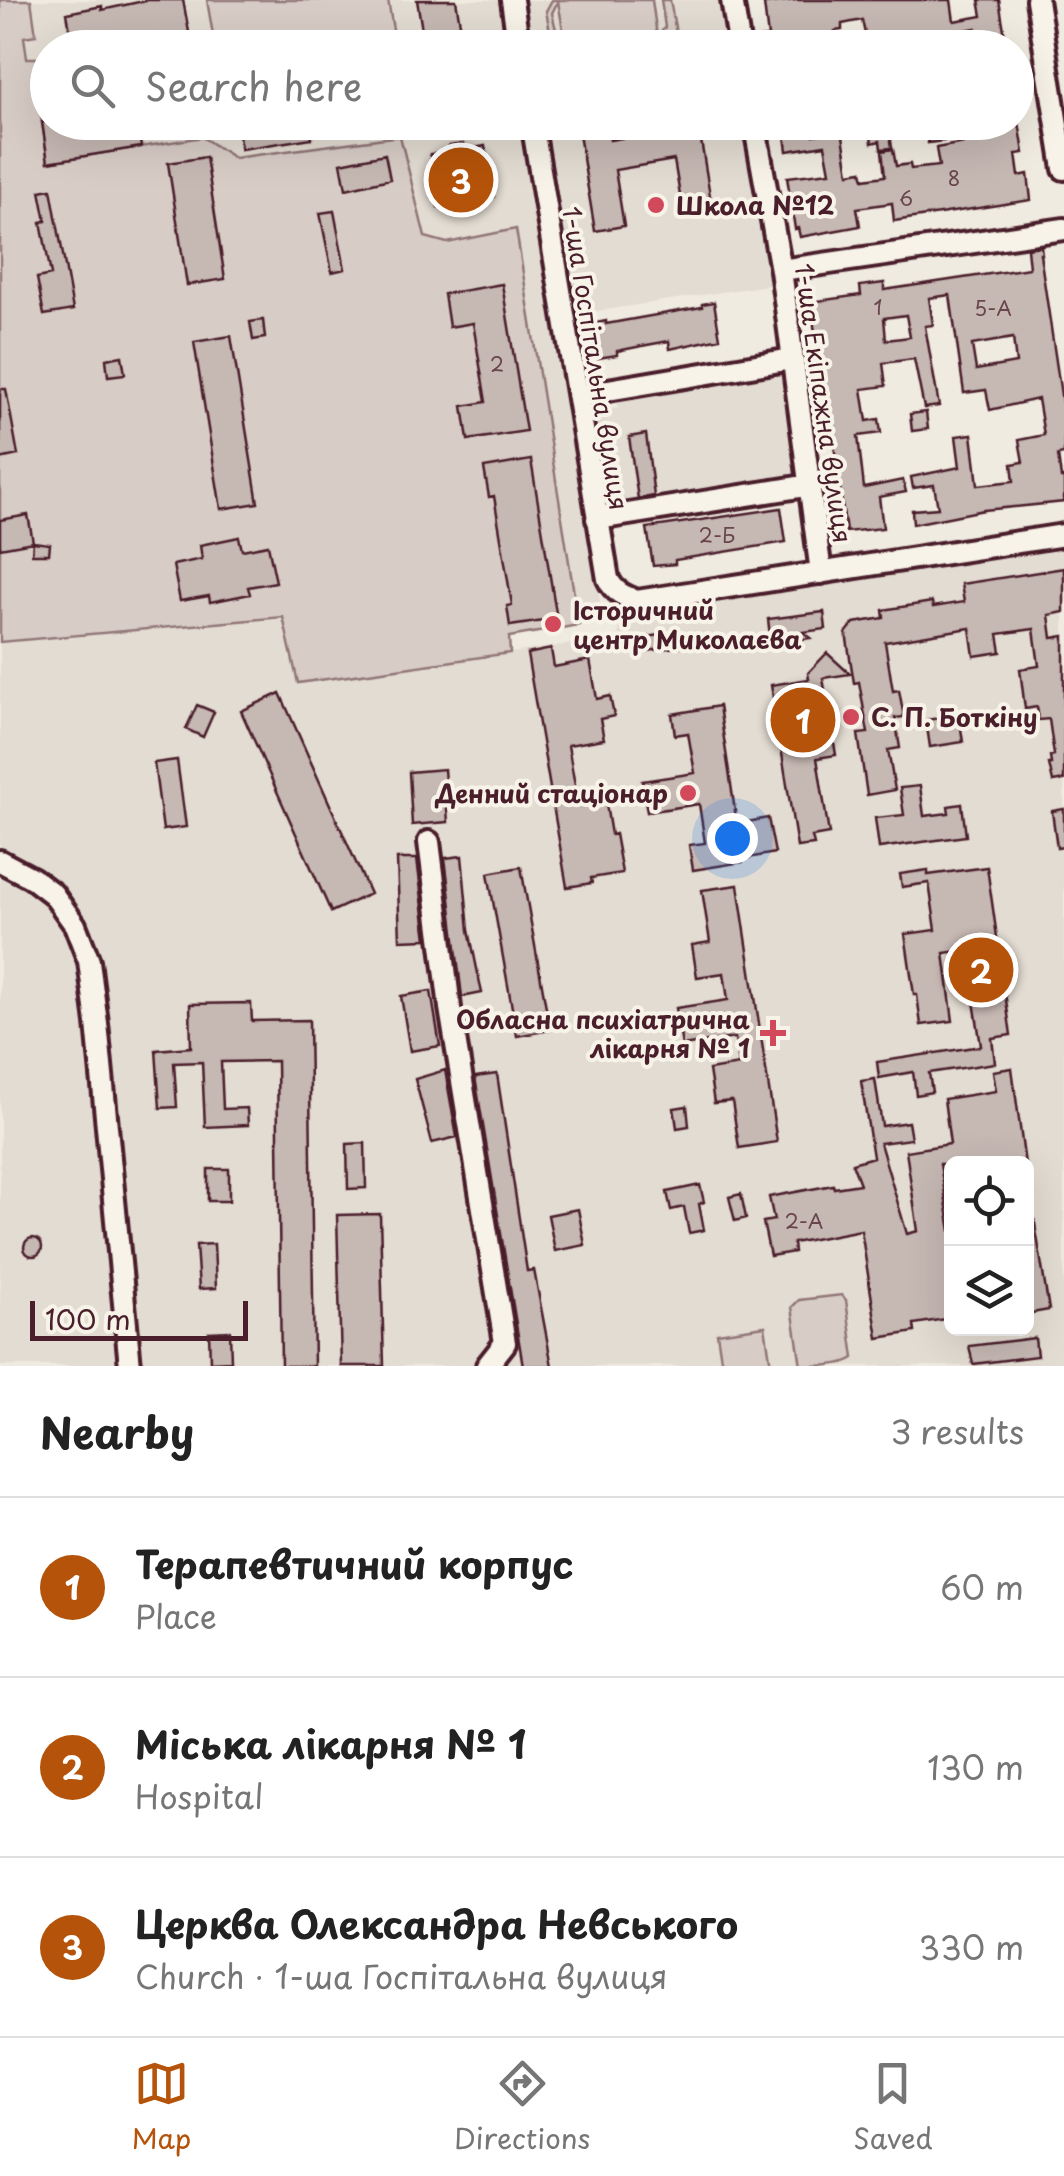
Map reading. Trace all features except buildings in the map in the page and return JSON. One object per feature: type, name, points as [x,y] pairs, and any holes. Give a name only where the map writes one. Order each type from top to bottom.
[{"type":"street","points":[[512,0],[517,30]]},
{"type":"street","points":[[732,0],[737,30]]},
{"type":"street","points":[[1037,0],[1064,169]]},
{"type":"street","name":"1-ша Госпітальна вулиця","points":[[535,140],[611,586],[622,596],[637,601],[822,573]]},
{"type":"street","name":"1-ша Екіпажна вулиця","points":[[757,140],[781,270],[822,573]]},
{"type":"street","points":[[781,270],[1064,229]]},
{"type":"street","points":[[578,395],[792,359]]},
{"type":"street","points":[[597,519],[811,485]]},
{"type":"street","points":[[822,573],[1064,535]]},
{"type":"street","points":[[428,842],[450,1008],[505,1342],[487,1366]]},
{"type":"street","points":[[0,861],[53,894],[75,925],[89,961],[130,1366]]},
{"type":"shaded area","points":[[0,0],[504,0],[509,30],[30,30],[30,140],[528,140],[603,620],[509,637],[511,653],[618,637],[623,612],[1064,541],[1064,1366],[0,1366]]},
{"type":"shaded area","points":[[0,0],[31,0],[35,30],[24,37],[30,58],[30,140],[45,140],[48,162],[184,140],[207,140],[234,158],[370,140],[401,140],[425,237],[447,243],[516,229],[579,625],[509,637],[510,653],[298,683],[283,617],[0,642]]},
{"type":"shaded area","points":[[207,0],[388,0],[393,30],[212,30]]},
{"type":"shaded area","points":[[519,0],[722,0],[728,30],[524,30]]},
{"type":"shaded area","points":[[552,0],[652,0],[656,30],[563,30],[558,1],[552,13],[556,30],[550,30],[546,11]]},
{"type":"shaded area","points":[[661,0],[670,0],[675,30],[662,30]]},
{"type":"shaded area","name":"Школа №12","points":[[543,140],[749,140],[775,284],[572,315]]},
{"type":"shaded area","points":[[782,363],[803,479],[604,512],[588,417],[591,413],[618,408],[615,393]]},
{"type":"shaded area","points":[[842,1295],[854,1358],[837,1364],[801,1366],[792,1307],[799,1300]]},
{"type":"shaded area","points":[[765,1326],[771,1366],[722,1366],[717,1333]]},
{"type":"place","name":"Церква Олександра Невського","points":[[461,180]]},
{"type":"place","name":"Школа №12","points":[[656,205]]},
{"type":"place","name":"Історичний центр Миколаєва","points":[[553,624]]},
{"type":"place","name":"С. П. Боткіну","points":[[851,717]]},
{"type":"place","name":"Терапевтичний корпус","points":[[803,720]]},
{"type":"place","name":"Денний стаціонар","points":[[688,793]]},
{"type":"place","name":"Міська лікарня № 1","points":[[981,970]]},
{"type":"place","name":"Обласна психіатрична лікарня № 1","points":[[773,1033]]}]
